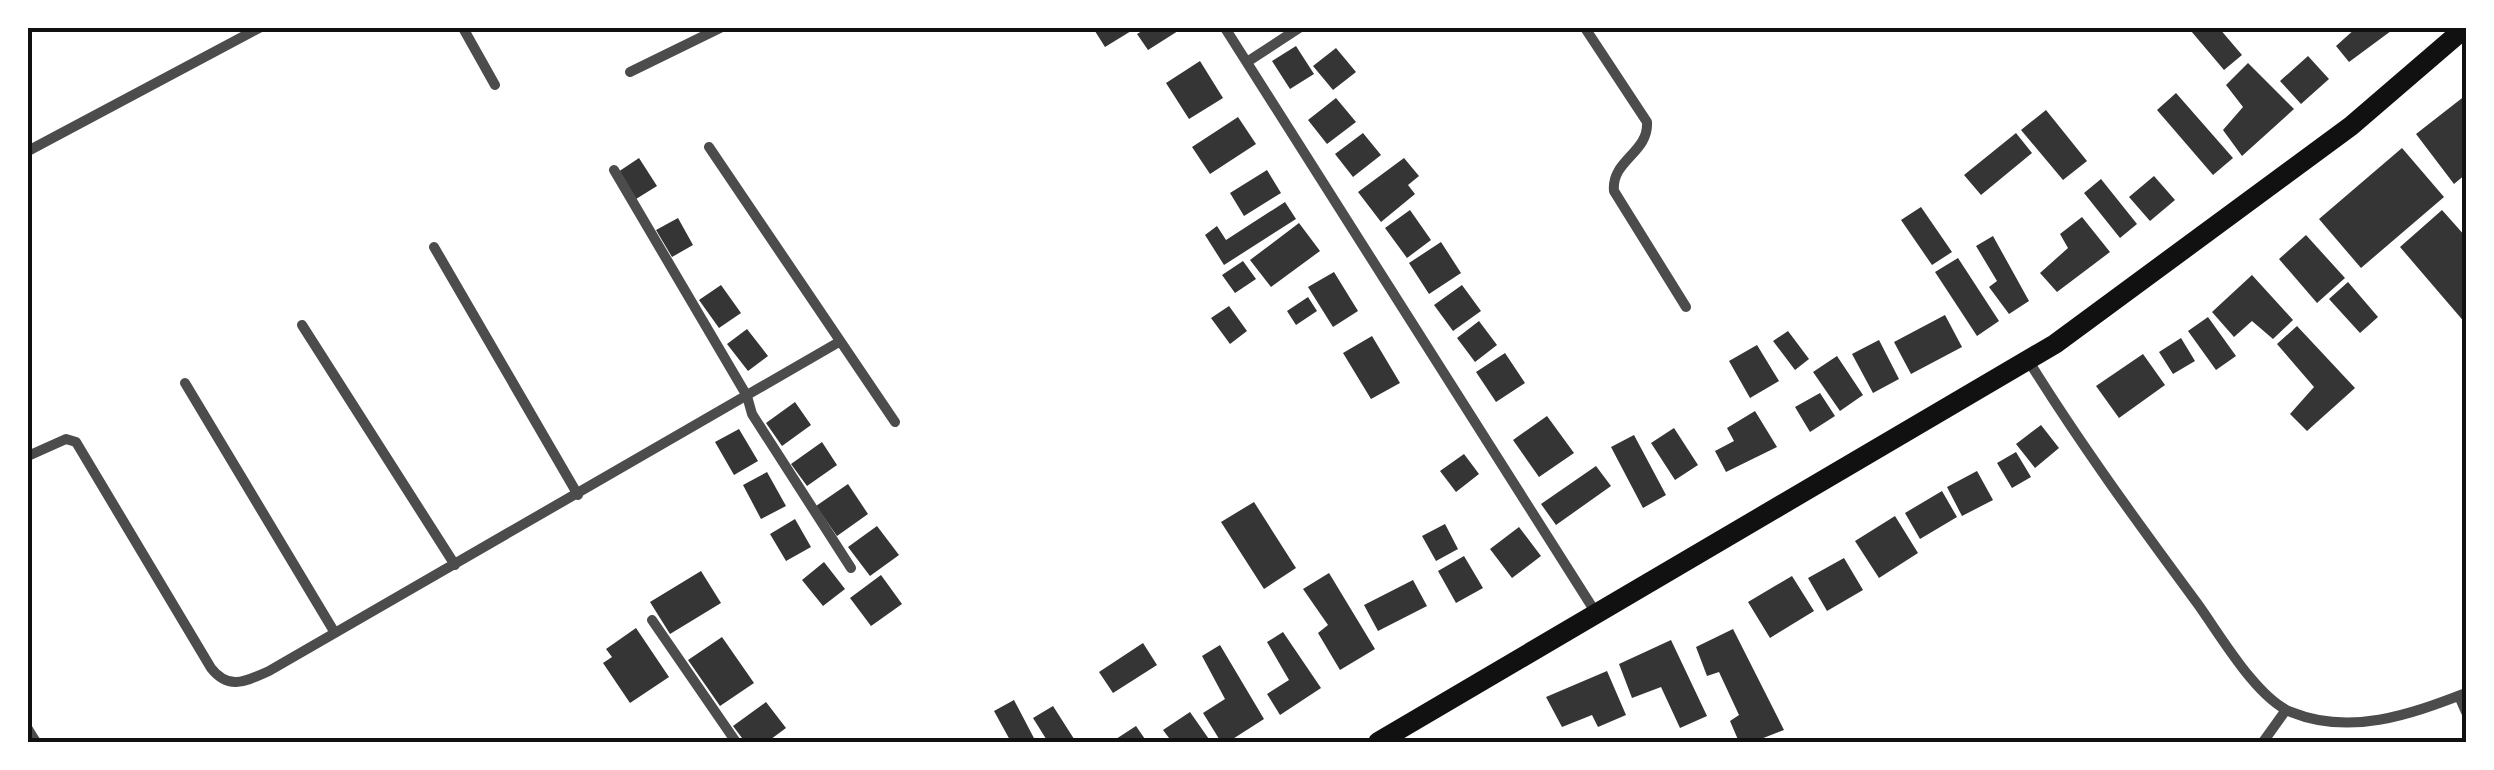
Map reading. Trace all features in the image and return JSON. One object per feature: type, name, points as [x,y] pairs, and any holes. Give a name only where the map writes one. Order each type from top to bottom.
[{"type":"highway","points":[[1378,742],[2028,360],[2351,126],[2464,28]]},
{"type":"street","points":[[28,151],[260,28]]},
{"type":"street","points":[[464,28],[495,86]]},
{"type":"street","points":[[630,72],[720,28]]},
{"type":"street","points":[[1225,28],[1596,613]]},
{"type":"street","points":[[1247,62],[1299,28]]},
{"type":"street","points":[[1585,28],[1647,122],[1644,144],[1617,172],[1614,190],[1686,306]]},
{"type":"street","points":[[709,146],[894,422]]},
{"type":"street","points":[[614,170],[747,396],[752,414],[851,568]]},
{"type":"street","points":[[434,247],[578,495]]},
{"type":"street","points":[[302,325],[455,565]]},
{"type":"street","points":[[28,456],[66,439],[82,449],[211,668],[224,683],[245,682],[578,495],[839,342]]},
{"type":"street","points":[[2028,360],[2079,442],[2248,674],[2286,710],[2332,725],[2407,716],[2463,694],[2466,712]]},
{"type":"street","points":[[185,383],[335,634]]},
{"type":"street","points":[[652,620],[736,742]]},
{"type":"street","points":[[2264,742],[2286,710]]},
{"type":"street","points":[[28,729],[36,742]]},
{"type":"building","points":[[1093,28],[1136,28],[1105,47]]},
{"type":"building","points":[[1147,28],[1178,31],[1148,50],[1137,34]]},
{"type":"building","points":[[2219,28],[2242,55],[2224,70],[2191,31]]},
{"type":"building","points":[[2356,28],[2395,28],[2349,62],[2336,46]]},
{"type":"building","points":[[1296,46],[1314,74],[1290,89],[1272,61]]},
{"type":"building","points":[[1336,48],[1356,72],[1333,90],[1313,66]]},
{"type":"building","points":[[2308,56],[2329,79],[2301,104],[2280,81]]},
{"type":"building","points":[[1200,61],[1223,98],[1189,119],[1166,83]]},
{"type":"building","points":[[2248,63],[2294,109],[2242,156],[2223,130],[2243,107],[2226,85]]},
{"type":"building","points":[[2176,93],[2233,158],[2213,175],[2157,110]]},
{"type":"building","points":[[2466,95],[2466,174],[2454,184],[2416,134]]},
{"type":"building","points":[[1336,98],[1356,122],[1327,144],[1308,120]]},
{"type":"building","points":[[2046,110],[2087,161],[2063,180],[2021,130]]},
{"type":"building","points":[[1238,117],[1256,144],[1210,174],[1192,147]]},
{"type":"building","points":[[1363,133],[1381,155],[1353,177],[1335,154]]},
{"type":"building","points":[[2016,133],[2032,153],[1981,195],[1964,175]]},
{"type":"building","points":[[2402,148],[2444,197],[2361,268],[2319,219]]},
{"type":"building","points":[[639,158],[657,186],[636,199],[618,172]]},
{"type":"building","points":[[1404,158],[1419,176],[1408,185],[1415,194],[1381,222],[1358,192]]},
{"type":"building","points":[[1267,170],[1281,193],[1244,216],[1230,193]]},
{"type":"building","points":[[2154,176],[2175,200],[2150,221],[2129,197]]},
{"type":"building","points":[[2101,179],[2137,224],[2120,238],[2084,193]]},
{"type":"building","points":[[1285,202],[1296,219],[1224,265],[1205,235],[1217,226],[1226,240]]},
{"type":"building","points":[[1921,207],[1952,252],[1932,265],[1901,220]]},
{"type":"building","points":[[1410,210],[1431,240],[1407,258],[1385,228]]},
{"type":"building","points":[[2442,210],[2466,237],[2466,324],[2400,247]]},
{"type":"building","points":[[2082,217],[2110,252],[2057,292],[2040,273],[2068,248],[2060,234]]},
{"type":"building","points":[[678,218],[693,245],[672,257],[656,230]]},
{"type":"building","points":[[1299,223],[1320,251],[1271,287],[1250,260]]},
{"type":"building","points":[[2306,235],[2345,278],[2317,303],[2279,259]]},
{"type":"building","points":[[1993,236],[2029,301],[2009,314],[1989,287],[1997,281],[1976,246]]},
{"type":"building","points":[[1441,242],[1461,273],[1429,294],[1409,263]]},
{"type":"building","points":[[1958,258],[1999,321],[1977,336],[1935,272]]},
{"type":"building","points":[[1243,261],[1256,279],[1235,293],[1222,275]]},
{"type":"building","points":[[1334,272],[1358,311],[1333,327],[1308,287]]},
{"type":"building","points":[[2252,275],[2293,320],[2273,339],[2252,321],[2234,337],[2212,312]]},
{"type":"building","points":[[2348,282],[2378,317],[2360,333],[2329,299]]},
{"type":"building","points":[[721,285],[741,313],[719,328],[699,300]]},
{"type":"building","points":[[1462,285],[1481,311],[1453,331],[1434,305]]},
{"type":"building","points":[[1308,297],[1317,311],[1296,325],[1287,311]]},
{"type":"building","points":[[1229,306],[1247,331],[1230,344],[1211,318]]},
{"type":"building","points":[[1945,315],[1962,347],[1911,374],[1894,342]]},
{"type":"building","points":[[2208,317],[2236,356],[2216,370],[2188,331]]},
{"type":"building","points":[[1479,321],[1497,345],[1475,362],[1457,338]]},
{"type":"building","points":[[2297,326],[2355,388],[2307,431],[2290,414],[2314,387],[2277,344]]},
{"type":"building","points":[[747,329],[768,356],[748,371],[727,344]]},
{"type":"building","points":[[1788,331],[1809,359],[1795,370],[1773,341]]},
{"type":"building","points":[[1372,336],[1400,383],[1371,399],[1343,353]]},
{"type":"building","points":[[2181,338],[2195,361],[2173,374],[2159,352]]},
{"type":"building","points":[[1879,340],[1899,379],[1873,393],[1852,354]]},
{"type":"building","points":[[1757,345],[1779,381],[1750,398],[1729,361]]},
{"type":"building","points":[[1505,353],[1525,383],[1496,402],[1476,372]]},
{"type":"building","points":[[2143,354],[2165,385],[2119,418],[2096,386]]},
{"type":"building","points":[[1837,356],[1863,395],[1840,411],[1813,372]]},
{"type":"building","points":[[1820,393],[1835,416],[1810,432],[1795,407]]},
{"type":"building","points":[[795,402],[811,425],[782,446],[766,423]]},
{"type":"building","points":[[1755,411],[1777,447],[1726,472],[1715,451],[1734,441],[1727,428]]},
{"type":"building","points":[[1547,416],[1574,453],[1539,477],[1513,440]]},
{"type":"building","points":[[2041,425],[2059,448],[2035,468],[2016,444]]},
{"type":"building","points":[[1674,428],[1698,465],[1675,480],[1651,443]]},
{"type":"building","points":[[739,429],[758,461],[734,475],[715,442]]},
{"type":"building","points":[[1634,435],[1666,495],[1643,508],[1611,447]]},
{"type":"building","points":[[822,442],[837,465],[807,486],[791,464]]},
{"type":"building","points":[[2016,452],[2031,477],[2012,488],[1997,463]]},
{"type":"building","points":[[1464,454],[1479,474],[1456,492],[1440,471]]},
{"type":"building","points":[[1596,466],[1611,486],[1556,525],[1541,504]]},
{"type":"building","points":[[1977,471],[1993,500],[1962,516],[1947,487]]},
{"type":"building","points":[[767,472],[786,506],[761,519],[743,485]]},
{"type":"building","points":[[848,484],[868,514],[837,536],[816,506]]},
{"type":"building","points":[[1942,491],[1957,517],[1920,539],[1905,513]]},
{"type":"building","points":[[1254,502],[1296,568],[1264,589],[1221,522]]},
{"type":"building","points":[[1895,516],[1918,553],[1879,578],[1855,541]]},
{"type":"building","points":[[795,519],[811,547],[786,561],[770,534]]},
{"type":"building","points":[[1445,524],[1458,549],[1436,561],[1422,536]]},
{"type":"building","points":[[877,526],[899,555],[870,576],[848,547]]},
{"type":"building","points":[[1519,527],[1541,556],[1512,578],[1490,549]]},
{"type":"building","points":[[1464,556],[1483,588],[1456,603],[1438,571]]},
{"type":"building","points":[[1844,558],[1863,590],[1827,611],[1808,578]]},
{"type":"building","points":[[824,562],[845,589],[823,606],[802,580]]},
{"type":"building","points":[[701,571],[721,603],[670,634],[650,602]]},
{"type":"building","points":[[1329,573],[1375,649],[1340,670],[1318,633],[1328,625],[1303,589]]},
{"type":"building","points":[[881,575],[902,604],[871,626],[850,598]]},
{"type":"building","points":[[1792,576],[1814,611],[1770,638],[1748,602]]},
{"type":"building","points":[[1413,580],[1427,606],[1378,631],[1364,605]]},
{"type":"building","points":[[636,628],[669,677],[630,703],[603,663],[612,657],[606,649]]},
{"type":"building","points":[[1733,629],[1784,730],[1753,742],[1739,742],[1730,721],[1739,715],[1719,672],[1707,676],[1696,647]]},
{"type":"building","points":[[1283,632],[1321,688],[1280,715],[1267,694],[1289,680],[1267,642]]},
{"type":"building","points":[[722,637],[754,683],[720,706],[688,660]]},
{"type":"building","points":[[1671,640],[1707,716],[1680,728],[1661,687],[1632,698],[1619,664]]},
{"type":"building","points":[[1143,643],[1157,665],[1113,693],[1099,672]]},
{"type":"building","points":[[1220,645],[1264,719],[1228,742],[1221,742],[1203,713],[1225,699],[1202,656]]},
{"type":"building","points":[[1607,671],[1626,715],[1598,727],[1592,715],[1562,727],[1546,697]]},
{"type":"building","points":[[1014,700],[1036,742],[1011,742],[994,711]]},
{"type":"building","points":[[766,702],[786,728],[767,742],[745,742],[733,726]]},
{"type":"building","points":[[1053,706],[1076,742],[1048,742],[1033,718]]},
{"type":"building","points":[[1190,712],[1211,742],[1172,742],[1163,730]]},
{"type":"building","points":[[1136,726],[1147,742],[1118,742],[1116,739]]}]
